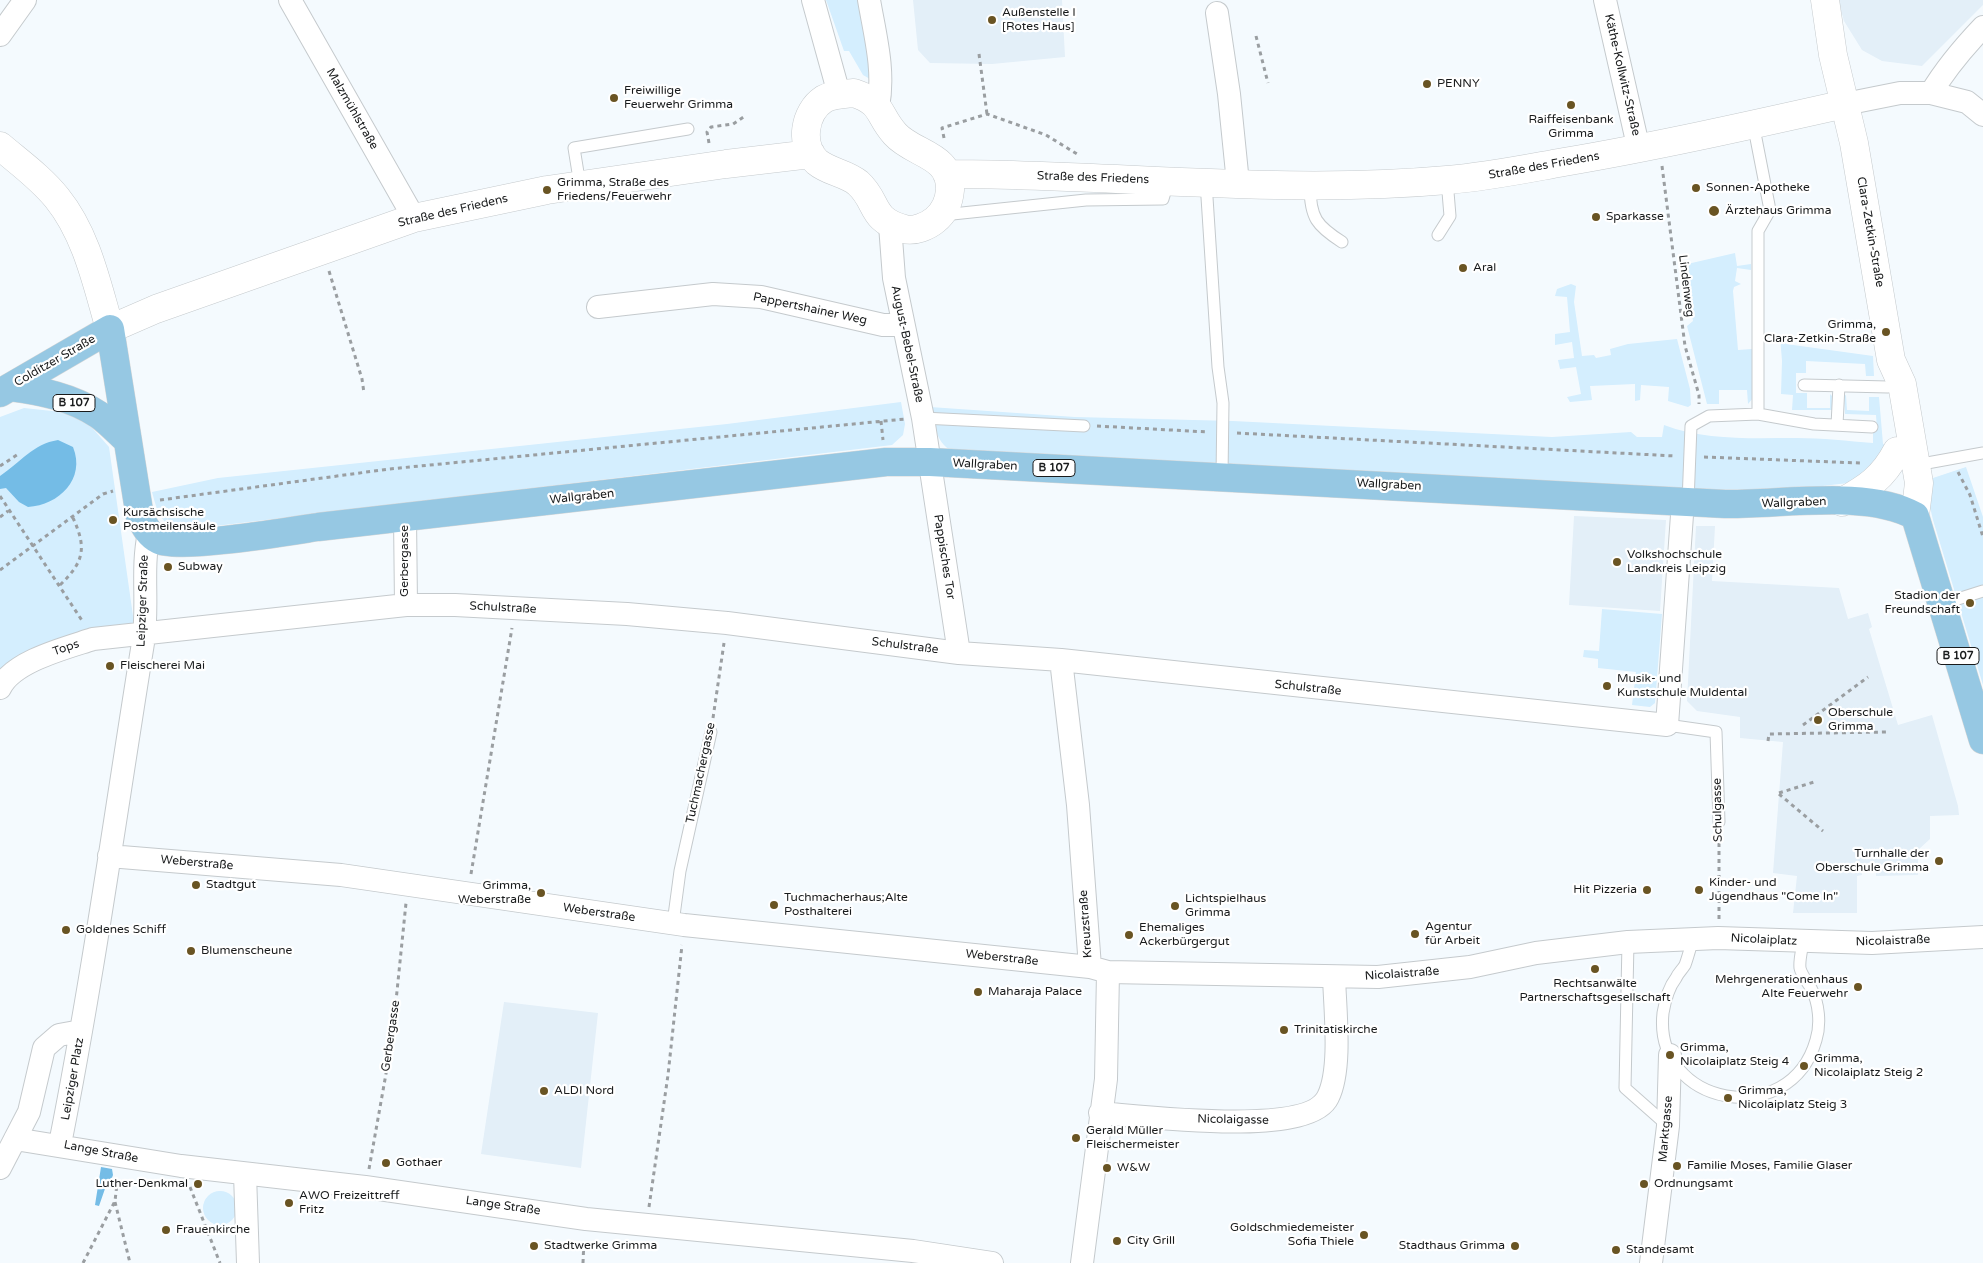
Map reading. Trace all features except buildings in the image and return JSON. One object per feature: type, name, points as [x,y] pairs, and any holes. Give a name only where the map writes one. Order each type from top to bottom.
[{"type":"main road","name":"Colditzer Straße","points":[[5,390],[110,329]]},
{"type":"main road","points":[[110,329],[140,517],[149,534]]},
{"type":"main road","name":"B 107","points":[[5,390],[45,391],[81,405],[99,415],[128,441]]},
{"type":"main road","name":"Wallgraben","points":[[149,534],[160,541],[170,544],[233,539],[405,517],[877,463],[930,462],[1686,501],[1758,504],[1875,503],[1909,512]]},
{"type":"main road","name":"B 107","points":[[1909,512],[1942,604],[1983,740]]},
{"type":"street","points":[[0,35],[25,0]]},
{"type":"street","name":"Malzmühlstraße","points":[[290,0],[414,218]]},
{"type":"street","points":[[813,0],[839,94]]},
{"type":"street","points":[[869,0],[880,64],[882,90],[878,107]]},
{"type":"street","name":"Käthe-Kollwitz-Straße","points":[[1605,0],[1649,148]]},
{"type":"street","name":"Clara-Zetkin-Straße","points":[[1825,0],[1833,55],[1861,180],[1889,374],[1902,384],[1913,460],[1919,483],[1909,512]]},
{"type":"street","points":[[1217,13],[1230,94],[1238,183]]},
{"type":"street","points":[[1931,93],[1943,72],[1961,49],[1983,27]]},
{"type":"street","points":[[854,93],[872,100],[878,107],[895,134],[936,158],[947,174],[950,197],[941,215],[931,223],[919,228],[907,230],[890,225],[881,218],[857,182],[826,168],[811,154],[806,139],[806,125],[810,114],[825,98],[839,94],[854,93]]},
{"type":"street","points":[[1845,104],[1900,93],[1931,93],[1967,102],[1983,115]]},
{"type":"street","name":"Straße des Friedens","points":[[947,174],[1310,186],[1447,180],[1512,172],[1649,148],[1753,123],[1845,104]]},
{"type":"street","points":[[0,146],[32,173],[58,199],[76,229],[90,263],[110,329]]},
{"type":"street","name":"Straße des Friedens","points":[[110,329],[156,309],[414,218],[514,196],[580,185],[811,154]]},
{"type":"street","name":"August-Bebel-Straße","points":[[890,225],[894,278],[923,418],[930,462]]},
{"type":"street","name":"Pappertshainer Weg","points":[[598,307],[713,294],[761,296],[883,325],[903,325]]},
{"type":"street","points":[[1842,502],[1864,490],[1888,469],[1913,460]]},
{"type":"street","name":"Pappisches Tor","points":[[930,462],[959,653]]},
{"type":"street","points":[[1666,725],[1686,501]]},
{"type":"street","name":"Gerbergasse","points":[[405,517],[406,605]]},
{"type":"street","name":"Leipziger Straße","points":[[81,1031],[144,635],[144,553],[149,534]]},
{"type":"street","name":"Schulstraße","points":[[144,635],[406,605],[455,605],[627,614],[727,623],[959,653],[1061,660],[1666,725]]},
{"type":"street","name":"Tops","points":[[0,688],[4,678],[51,653],[93,640],[144,635]]},
{"type":"street","name":"Kreuzstraße","points":[[1061,660],[1099,970],[1106,1079],[1100,1113],[1082,1263]]},
{"type":"street","name":"Weberstraße","points":[[109,856],[341,875],[679,924],[1099,970]]},
{"type":"street","name":"Nicolaistraße","points":[[1803,942],[1872,943],[1983,937]]},
{"type":"street","name":"Nicolaiplatz","points":[[1693,940],[1718,938],[1803,942]]},
{"type":"street","name":"Nicolaistraße","points":[[1099,970],[1378,977],[1421,974],[1470,967],[1536,953],[1628,942],[1693,940]]},
{"type":"street","name":"Nicolaigasse","points":[[1100,1113],[1259,1122],[1290,1119],[1313,1112],[1328,1099],[1336,1074],[1334,977]]},
{"type":"street","name":"Leipziger Platz","points":[[15,1139],[29,1112],[44,1048],[58,1035],[81,1031],[60,1144]]},
{"type":"street","name":"Marktgasse","points":[[1652,1263],[1668,1126],[1670,1055]]},
{"type":"street","points":[[0,1168],[15,1139]]},
{"type":"street","name":"Lange Straße","points":[[15,1139],[60,1144],[120,1157],[181,1166],[366,1187],[586,1219],[913,1251],[992,1263]]},
{"type":"street","points":[[248,1263],[256,1175]]},
{"type":"lane","points":[[1753,123],[1770,210],[1758,231],[1758,414]]},
{"type":"lane","points":[[580,185],[574,148],[688,129]]},
{"type":"lane","points":[[941,215],[1086,200],[1163,199],[1168,180]]},
{"type":"lane","points":[[1438,235],[1450,216],[1447,180]]},
{"type":"lane","points":[[1206,182],[1218,367],[1223,403],[1222,476]]},
{"type":"lane","points":[[1310,186],[1310,204],[1316,222],[1323,230],[1342,242]]},
{"type":"lane","points":[[1804,385],[1839,385],[1889,374]]},
{"type":"lane","points":[[1837,425],[1839,385]]},
{"type":"lane","points":[[1686,501],[1691,426],[1709,416],[1758,414],[1814,424],[1872,427]]},
{"type":"lane","points":[[923,418],[1084,426]]},
{"type":"lane","points":[[1913,460],[1983,453]]},
{"type":"lane","points":[[1942,604],[1983,591]]},
{"type":"lane","name":"Schulgasse","points":[[1666,725],[1716,732],[1719,822]]},
{"type":"lane","name":"Tuchmachergasse","points":[[679,924],[680,871],[711,732]]},
{"type":"lane","name":"Nicolaiplatz","points":[[1693,940],[1684,967],[1669,990],[1663,1014],[1664,1036],[1670,1055],[1683,1073],[1696,1084],[1728,1098],[1748,1098],[1767,1094],[1795,1077],[1812,1052],[1819,1021],[1814,993],[1800,969],[1803,942]]},
{"type":"lane","points":[[1628,942],[1625,1088],[1668,1126]]},
{"type":"path","points":[[1256,36],[1268,84]]},
{"type":"path","points":[[979,54],[987,114]]},
{"type":"path","points":[[945,141],[942,128],[987,114],[1046,135],[1084,158]]},
{"type":"path","points":[[714,166],[707,132],[711,127],[733,124],[745,116]]},
{"type":"path","name":"Lindenweg","points":[[1649,148],[1685,346],[1699,396],[1699,406],[1691,426]]},
{"type":"path","points":[[322,249],[362,379],[364,393]]},
{"type":"path","points":[[0,570],[103,494],[136,494],[923,418]]},
{"type":"path","points":[[881,422],[884,448]]},
{"type":"path","points":[[1084,426],[1802,462],[1869,463]]},
{"type":"path","points":[[0,466],[20,454]]},
{"type":"path","points":[[1913,460],[1956,469],[1970,495],[1983,538]]},
{"type":"path","points":[[0,497],[60,586],[93,640]]},
{"type":"path","points":[[0,517],[8,511]]},
{"type":"path","points":[[60,586],[73,573],[80,556],[81,536],[73,518]]},
{"type":"path","points":[[467,894],[515,609]]},
{"type":"path","name":"Tuchmachergasse","points":[[711,732],[727,623]]},
{"type":"path","points":[[1803,725],[1868,677]]},
{"type":"path","points":[[1768,741],[1769,734],[1886,732]]},
{"type":"path","points":[[1814,782],[1779,794],[1823,830]]},
{"type":"path","name":"Schulgasse","points":[[1718,938],[1719,822]]},
{"type":"path","name":"Gerbergasse","points":[[366,1187],[392,1040],[408,885]]},
{"type":"path","points":[[646,1225],[668,1075],[679,924]]},
{"type":"path","points":[[120,1157],[115,1201],[130,1263]]},
{"type":"path","points":[[181,1166],[220,1263]]},
{"type":"path","points":[[83,1263],[115,1201]]},
{"type":"shaded area","points":[[826,0],[862,0],[870,79],[863,75],[849,51],[844,51]]},
{"type":"shaded area","points":[[913,0],[1062,0],[1065,57],[992,64],[930,63],[918,50]]},
{"type":"shaded area","points":[[1838,0],[1983,0],[1983,5],[1922,66],[1882,61],[1862,50],[1844,21]]},
{"type":"shaded area","points":[[1735,253],[1737,266],[1751,264],[1751,270],[1737,268],[1735,281],[1741,284],[1734,287],[1733,291],[1738,350],[1752,349],[1753,398],[1748,404],[1747,390],[1719,390],[1719,404],[1707,404],[1687,326],[1693,321],[1683,265]]},
{"type":"shaded area","points":[[1571,284],[1576,286],[1574,302],[1582,356],[1594,355],[1596,358],[1611,355],[1610,349],[1628,344],[1677,339],[1690,389],[1691,405],[1688,407],[1668,401],[1669,387],[1641,385],[1640,400],[1635,401],[1635,384],[1590,386],[1592,400],[1570,402],[1567,397],[1581,394],[1576,367],[1560,369],[1558,360],[1574,358],[1572,342],[1555,345],[1555,334],[1570,332],[1567,297],[1555,296],[1557,289]]},
{"type":"shaded area","points":[[1780,336],[1785,336],[1786,344],[1873,356],[1874,376],[1866,376],[1865,364],[1806,361],[1806,373],[1796,373],[1796,393],[1807,393],[1807,408],[1830,408],[1830,394],[1833,397],[1832,410],[1792,410],[1793,395],[1781,394],[1782,361]]},
{"type":"shaded area","points":[[1846,395],[1847,410],[1869,411],[1869,397],[1879,397],[1883,444],[1890,445],[1857,482],[1762,493],[952,451],[939,438],[930,407],[1075,417],[1233,421],[1552,437],[1631,432],[1637,437],[1662,437],[1664,425],[1696,434],[1730,438],[1816,438],[1873,443],[1873,432],[1877,431],[1876,415],[1845,414],[1844,396]]},
{"type":"shaded area","points":[[901,402],[905,424],[903,435],[892,445],[182,530],[168,524],[164,520],[156,506],[152,492],[218,478],[727,424]]},
{"type":"shaded area","points":[[24,408],[80,414],[109,447],[134,623],[76,633],[0,673],[0,417]]},
{"type":"shaded area","name":"Stadion der Freundschaft","points":[[1966,467],[1983,517],[1983,685],[1933,520],[1924,481]]},
{"type":"shaded area","name":"Volkshochschule Landkreis Leipzig","points":[[1574,516],[1666,520],[1660,611],[1569,605]]},
{"type":"shaded area","name":"Oberschule Grimma","points":[[1696,526],[1715,526],[1712,581],[1839,588],[1848,619],[1868,613],[1872,627],[1869,629],[1898,725],[1932,715],[1959,815],[1930,816],[1930,839],[1918,850],[1918,875],[1876,876],[1876,872],[1862,872],[1862,875],[1857,876],[1857,913],[1793,913],[1797,876],[1773,873],[1783,742],[1740,738],[1740,717],[1697,711],[1687,701]]},
{"type":"shaded area","points":[[1602,609],[1662,614],[1655,703],[1650,707],[1632,705],[1636,672],[1598,668],[1598,659],[1583,657],[1584,650],[1599,651]]},
{"type":"shaded area","name":"ALDI Nord","points":[[504,1002],[598,1013],[581,1168],[481,1154]]},
{"type":"shaded area","points":[[220,1191],[232,1196],[237,1208],[232,1220],[220,1225],[208,1220],[203,1208],[208,1196]]},
{"type":"water","points":[[58,440],[73,447],[76,459],[76,470],[73,480],[59,496],[39,505],[28,507],[19,502],[6,488],[0,489],[0,476],[34,449]]},
{"type":"water","points":[[101,1167],[112,1169],[113,1175],[110,1183],[107,1183],[99,1206],[95,1205]]},
{"type":"place","name":"Außenstelle l [Rotes Haus]","points":[[992,20]]},
{"type":"place","name":"PENNY","points":[[1427,84]]},
{"type":"place","name":"Freiwillige Feuerwehr Grimma","points":[[614,98]]},
{"type":"place","name":"Raiffeisenbank Grimma","points":[[1571,105]]},
{"type":"place","name":"Sonnen-Apotheke","points":[[1696,188]]},
{"type":"place","name":"Grimma, Straße des Friedens/Feuerwehr","points":[[547,190]]},
{"type":"place","name":"Ärztehaus Grimma","points":[[1714,211]]},
{"type":"place","name":"Sparkasse","points":[[1596,217]]},
{"type":"place","name":"Aral","points":[[1463,268]]},
{"type":"place","name":"Grimma, Clara-Zetkin-Straße","points":[[1886,332]]},
{"type":"place","name":"Kursächsische Postmeilensäule","points":[[113,520]]},
{"type":"place","name":"Volkshochschule Landkreis Leipzig","points":[[1617,562]]},
{"type":"place","name":"Subway","points":[[168,567]]},
{"type":"place","name":"Stadion der Freundschaft","points":[[1970,603]]},
{"type":"place","name":"Fleischerei Mai","points":[[110,666]]},
{"type":"place","name":"Musik- und Kunstschule Muldental","points":[[1607,686]]},
{"type":"place","name":"Oberschule Grimma","points":[[1818,720]]},
{"type":"place","name":"Turnhalle der Oberschule Grimma","points":[[1939,861]]},
{"type":"place","name":"Stadtgut","points":[[196,885]]},
{"type":"place","name":"Hit Pizzeria","points":[[1647,890]]},
{"type":"place","name":"Kinder- und Jugendhaus \"Come In\"","points":[[1699,890]]},
{"type":"place","name":"Grimma, Weberstraße","points":[[541,893]]},
{"type":"place","name":"Tuchmacherhaus;Alte Posthalterei","points":[[774,905]]},
{"type":"place","name":"Lichtspielhaus Grimma","points":[[1175,906]]},
{"type":"place","name":"Goldenes Schiff","points":[[66,930]]},
{"type":"place","name":"Agentur für Arbeit","points":[[1415,934]]},
{"type":"place","name":"Ehemaliges Ackerbürgergut","points":[[1129,935]]},
{"type":"place","name":"Blumenscheune","points":[[191,951]]},
{"type":"place","name":"Rechtsanwälte Partnerschaftsgesellschaft","points":[[1595,969]]},
{"type":"place","name":"Mehrgenerationenhaus Alte Feuerwehr","points":[[1858,987]]},
{"type":"place","name":"Maharaja Palace","points":[[978,992]]},
{"type":"place","name":"Trinitatiskirche","points":[[1284,1030]]},
{"type":"place","name":"Grimma, Nicolaiplatz Steig 4","points":[[1670,1055]]},
{"type":"place","name":"Grimma, Nicolaiplatz Steig 2","points":[[1804,1066]]},
{"type":"place","name":"ALDI Nord","points":[[544,1091]]},
{"type":"place","name":"Grimma, Nicolaiplatz Steig 3","points":[[1728,1098]]},
{"type":"place","name":"Gerald Müller Fleischermeister","points":[[1076,1138]]},
{"type":"place","name":"Gothaer","points":[[386,1163]]},
{"type":"place","name":"Familie Moses, Familie Glaser","points":[[1677,1166]]},
{"type":"place","name":"W&W","points":[[1107,1168]]},
{"type":"place","name":"Luther-Denkmal","points":[[198,1184]]},
{"type":"place","name":"Ordnungsamt","points":[[1644,1184]]},
{"type":"place","name":"AWO Freizeittreff Fritz","points":[[289,1203]]},
{"type":"place","name":"Frauenkirche","points":[[166,1230]]},
{"type":"place","name":"Goldschmiedemeister Sofia Thiele","points":[[1364,1235]]},
{"type":"place","name":"City Grill","points":[[1117,1241]]},
{"type":"place","name":"Stadtwerke Grimma","points":[[534,1246]]},
{"type":"place","name":"Stadthaus Grimma","points":[[1515,1246]]},
{"type":"place","name":"Standesamt","points":[[1616,1250]]}]
